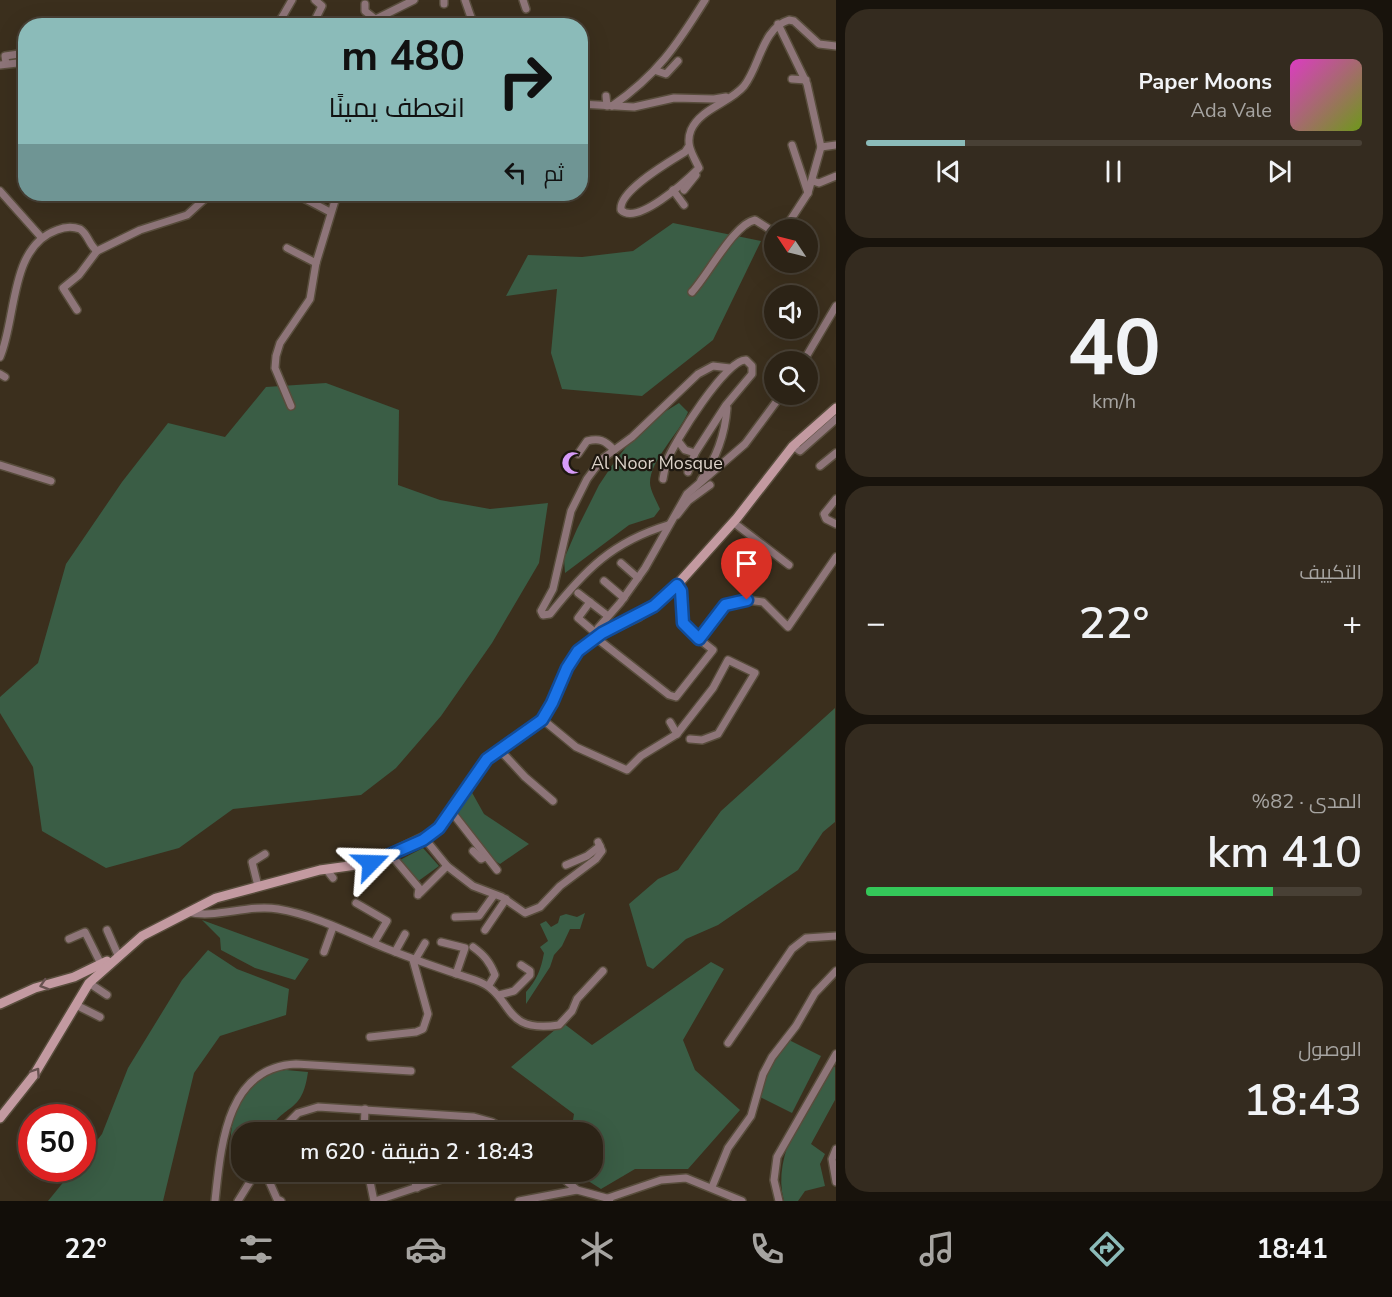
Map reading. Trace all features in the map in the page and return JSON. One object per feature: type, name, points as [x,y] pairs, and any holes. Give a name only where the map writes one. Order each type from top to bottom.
[{"type":"main road","points":[[0,1004],[45,984],[74,977],[101,964],[118,955],[159,925],[190,915],[216,898],[326,869],[371,863],[425,838],[439,828],[483,764],[499,749],[542,720],[552,703],[560,675],[578,651],[598,635],[646,611],[677,585],[733,522],[793,446],[836,408]]},
{"type":"main road","points":[[0,1118],[34,1075],[88,985],[118,955]]},
{"type":"main road","points":[[74,977],[88,985]]},
{"type":"street","points":[[282,18],[292,0]]},
{"type":"street","points":[[315,0],[322,6],[316,18]]},
{"type":"street","points":[[377,18],[414,0]]},
{"type":"street","points":[[465,0],[471,18]]},
{"type":"street","points":[[523,0],[526,9]]},
{"type":"street","points":[[610,106],[657,71],[705,0]]},
{"type":"street","points":[[365,4],[365,11],[374,18]]},
{"type":"street","points":[[698,170],[635,215],[624,213],[621,210],[621,202],[631,190],[685,152],[689,146],[692,128],[715,103],[732,95],[747,82],[771,33],[778,24],[789,20],[794,21],[819,44],[836,46]]},
{"type":"street","points":[[778,24],[806,80],[821,147],[813,181],[791,219]]},
{"type":"street","points":[[18,54],[4,56],[3,64],[18,63]]},
{"type":"street","points":[[657,71],[666,74],[678,61]]},
{"type":"street","points":[[792,79],[806,80]]},
{"type":"street","points":[[606,96],[610,106]]},
{"type":"street","points":[[588,105],[634,107],[682,98],[715,103]]},
{"type":"street","points":[[792,145],[808,193]]},
{"type":"street","points":[[821,147],[836,145]]},
{"type":"street","points":[[689,146],[698,170]]},
{"type":"street","points":[[684,190],[698,170]]},
{"type":"street","points":[[813,181],[819,183],[836,176]]},
{"type":"street","points":[[673,190],[684,205]]},
{"type":"street","points":[[0,191],[41,237]]},
{"type":"street","points":[[77,310],[63,288],[76,278],[97,251],[134,232],[187,215],[202,201]]},
{"type":"street","points":[[309,201],[330,212]]},
{"type":"street","points":[[291,406],[275,368],[276,356],[280,343],[310,298],[316,263],[334,201]]},
{"type":"street","points":[[692,292],[746,224],[755,220],[764,226]]},
{"type":"street","points":[[0,357],[24,266],[41,237],[63,228],[75,228],[84,233],[97,251]]},
{"type":"street","points":[[287,248],[316,263]]},
{"type":"street","points":[[809,351],[836,306]]},
{"type":"street","points":[[663,479],[667,460],[696,411],[730,368],[742,359],[749,362],[753,370],[726,405],[695,453],[688,472]]},
{"type":"street","points":[[710,485],[688,501],[667,527],[633,537],[602,557],[576,582],[550,614],[543,615],[541,611],[553,590],[571,511],[587,479],[602,459],[633,437],[698,374],[712,366],[730,368]]},
{"type":"street","points":[[698,484],[714,461],[720,446],[726,405]]},
{"type":"street","points":[[598,635],[598,628],[638,578],[687,494],[745,444],[774,405]]},
{"type":"street","points":[[793,446],[800,451],[835,421]]},
{"type":"street","points":[[578,454],[587,441],[597,439],[607,442],[614,450]]},
{"type":"street","points":[[678,441],[685,450],[695,453]]},
{"type":"street","points":[[820,466],[836,453]]},
{"type":"street","points":[[0,465],[51,481]]},
{"type":"street","points":[[836,499],[824,514],[826,519],[836,524]]},
{"type":"street","points":[[733,522],[789,565]]},
{"type":"street","points":[[699,639],[725,605],[747,600],[763,602],[788,627],[836,557]]},
{"type":"street","points":[[621,563],[638,578]]},
{"type":"street","points":[[604,581],[624,598]]},
{"type":"street","points":[[590,602],[578,618],[669,695],[676,697],[713,650],[683,623],[681,591],[677,585]]},
{"type":"street","points":[[578,593],[608,616]]},
{"type":"street","points":[[542,720],[576,747],[627,770],[641,756],[677,734],[713,688],[728,660],[755,673],[718,734],[702,740],[690,739]]},
{"type":"street","points":[[670,722],[677,734]]},
{"type":"street","points":[[499,749],[517,769],[553,801]]},
{"type":"street","points":[[451,811],[484,857],[497,870]]},
{"type":"street","points":[[425,838],[447,866],[473,886],[506,899],[525,913],[534,911],[560,886],[596,860],[602,851],[599,844],[588,856],[566,864]]},
{"type":"street","points":[[473,851],[481,859],[484,857]]},
{"type":"street","points":[[258,886],[252,862],[265,854]]},
{"type":"street","points":[[391,855],[419,894],[447,866]]},
{"type":"street","points":[[326,869],[333,878]]},
{"type":"street","points":[[456,917],[478,916],[494,895]]},
{"type":"street","points":[[485,930],[506,899]]},
{"type":"street","points":[[356,903],[387,921],[376,944]]},
{"type":"street","points":[[190,915],[268,908],[333,927],[414,960],[489,985],[517,1021],[534,1025],[560,1024],[572,1011],[577,999],[603,971]]},
{"type":"street","points":[[376,944],[391,925]]},
{"type":"street","points":[[324,952],[333,927]]},
{"type":"street","points":[[107,930],[118,955]]},
{"type":"street","points":[[69,939],[85,932],[101,964]]},
{"type":"street","points":[[395,952],[405,934]]},
{"type":"street","points":[[728,1043],[792,949],[813,936],[836,936]]},
{"type":"street","points":[[441,942],[465,948],[456,974]]},
{"type":"street","points":[[370,1037],[416,1032],[423,1029],[429,1014],[414,960],[425,943]]},
{"type":"street","points":[[473,947],[495,965],[495,975],[489,985]]},
{"type":"street","points":[[499,995],[514,991],[530,975],[530,971],[521,965]]},
{"type":"street","points":[[712,1187],[728,1148],[751,1116],[763,1074],[772,1057],[796,1026],[815,993],[836,971]]},
{"type":"street","points":[[88,985],[107,995]]},
{"type":"street","points":[[76,1005],[99,1017]]},
{"type":"street","points":[[779,1201],[774,1180],[777,1157],[836,1054]]},
{"type":"street","points":[[215,1201],[224,1138],[230,1120],[242,1090],[259,1074],[281,1065],[296,1064],[411,1071]]},
{"type":"street","points":[[287,1122],[304,1110],[329,1106],[474,1116],[492,1122]]},
{"type":"street","points":[[364,1122],[365,1109]]},
{"type":"street","points":[[836,1149],[832,1159],[836,1182]]},
{"type":"street","points":[[568,1182],[578,1190],[610,1199],[673,1178],[686,1178],[742,1201]]},
{"type":"street","points":[[238,1201],[250,1182]]},
{"type":"street","points":[[270,1182],[279,1200]]},
{"type":"street","points":[[370,1182],[375,1201],[434,1182]]},
{"type":"street","points":[[415,1182],[417,1188]]},
{"type":"street","points":[[519,1201],[578,1190]]},
{"type":"green space","points":[[673,223],[761,241],[713,340],[642,396],[562,389],[551,353],[557,289],[506,296],[528,255],[582,257],[633,251]]},
{"type":"green space","points":[[326,383],[399,410],[398,485],[440,500],[490,509],[548,503],[539,563],[492,643],[441,716],[396,768],[361,795],[233,809],[179,848],[106,868],[42,831],[33,767],[0,713],[0,697],[38,663],[66,564],[122,482],[168,423],[225,437],[266,387]]},
{"type":"green space","points":[[679,403],[688,412],[651,474],[650,486],[660,509],[654,517],[629,525],[565,573],[564,559],[577,529],[599,485],[615,461],[631,441],[658,416]]},
{"type":"green space","points":[[835,708],[835,822],[823,832],[798,870],[718,925],[686,939],[653,969],[647,966],[629,904],[658,879],[678,870],[721,811]]},
{"type":"green space","points":[[470,789],[484,814],[529,844],[500,864],[492,859],[455,813]]},
{"type":"green space","points":[[423,848],[439,866],[417,882],[400,860]]},
{"type":"green space","points":[[585,913],[580,929],[570,929],[562,946],[554,955],[550,967],[526,1004],[526,992],[536,979],[543,959],[544,953],[540,947],[548,941],[540,924],[546,921],[551,927],[558,923],[560,916],[566,914],[577,917]]},
{"type":"green space","points":[[202,920],[309,959],[295,980],[255,968],[221,950],[220,938]]},
{"type":"green space","points":[[208,950],[237,969],[289,989],[286,1015],[220,1036],[194,1073],[163,1201],[48,1201],[63,1182],[96,1182],[96,1142],[102,1134],[128,1068],[182,980]]},
{"type":"green space","points":[[711,962],[724,969],[683,1040],[695,1070],[740,1110],[688,1169],[635,1169],[601,1189],[590,1182],[603,1182],[603,1122],[573,1122],[574,1114],[511,1067],[563,1023],[592,1045]]},
{"type":"green space","points":[[787,1039],[821,1056],[792,1113],[760,1097],[764,1081]]},
{"type":"green space","points":[[831,1065],[835,1067],[835,1100],[811,1144],[825,1154],[820,1164],[825,1186],[805,1191],[798,1201],[784,1201],[781,1183],[787,1147],[803,1113]]},
{"type":"green space","points":[[274,1071],[308,1072],[302,1095],[297,1102],[275,1122],[233,1122],[238,1105],[250,1086],[267,1073]]},
{"type":"place","name":"Al Noor Mosque","points":[[573,463]]},
{"type":"route","points":[[371,863],[423,840],[439,828],[487,759],[542,720],[572,658],[598,635],[639,616],[668,595],[677,585],[681,591],[683,623],[686,629],[699,639],[725,605],[747,600]]}]
